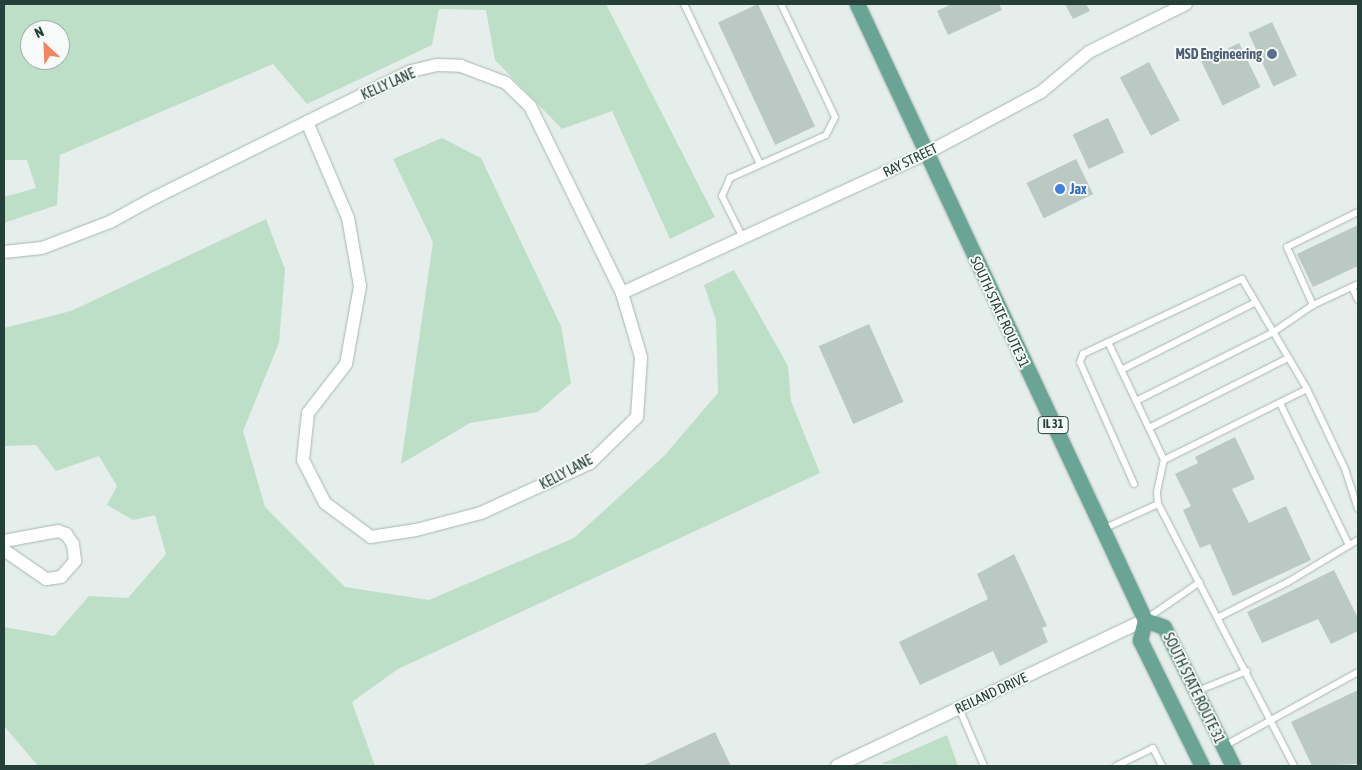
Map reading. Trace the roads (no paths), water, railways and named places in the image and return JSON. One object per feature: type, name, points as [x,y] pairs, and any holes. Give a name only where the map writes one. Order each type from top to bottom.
[{"type":"main road","name":"SOUTH STATE ROUTE 31","points":[[857,4],[925,154],[1146,620],[1140,640],[1202,766]]},
{"type":"main road","name":"SOUTH STATE ROUTE 31","points":[[1146,620],[1164,627],[1233,766]]},
{"type":"street","name":"RAY STREET","points":[[622,293],[925,154],[1041,92],[1089,52],[1186,4]]},
{"type":"street","name":"KELLY LANE","points":[[4,252],[42,248],[66,241],[307,122],[412,71],[437,65],[468,68],[506,83],[530,106],[622,293],[641,357],[637,417],[590,463],[481,513],[416,530],[371,537],[325,503],[302,460],[308,413],[346,364],[360,286],[348,218],[307,122]]},
{"type":"street","points":[[4,541],[58,531],[73,544],[75,561],[61,576],[46,579],[4,550]]},
{"type":"street","name":"REILAND DRIVE","points":[[837,766],[1146,620]]},
{"type":"lane","points":[[684,4],[760,164]]},
{"type":"lane","points":[[743,238],[722,196],[730,178],[826,135],[835,118],[781,4]]},
{"type":"lane","points":[[1313,305],[1287,246],[1358,212]]},
{"type":"lane","points":[[1134,484],[1080,362],[1083,354],[1242,279],[1254,303],[1307,388],[1345,469],[1358,509]]},
{"type":"lane","points":[[1136,401],[1272,333],[1313,305],[1355,285],[1358,300]]},
{"type":"lane","points":[[1122,370],[1254,303]]},
{"type":"lane","points":[[1108,342],[1164,460],[1157,492],[1158,504],[1272,718],[1294,766]]},
{"type":"lane","points":[[1149,428],[1288,358]]},
{"type":"lane","points":[[1164,460],[1307,388]]},
{"type":"lane","points":[[1280,403],[1349,545]]},
{"type":"lane","points":[[1103,529],[1158,504]]},
{"type":"lane","points":[[1219,617],[1288,582],[1358,540]]},
{"type":"lane","points":[[1146,620],[1200,582]]},
{"type":"lane","points":[[1195,692],[1247,671]]},
{"type":"lane","points":[[1223,747],[1272,718],[1358,672]]},
{"type":"lane","points":[[959,708],[984,766]]},
{"type":"lane","points":[[1116,766],[1153,748],[1162,766]]},
{"type":"place","name":"MSD Engineering","points":[[1272,54]]},
{"type":"place","name":"Jax","points":[[1060,189]]}]
